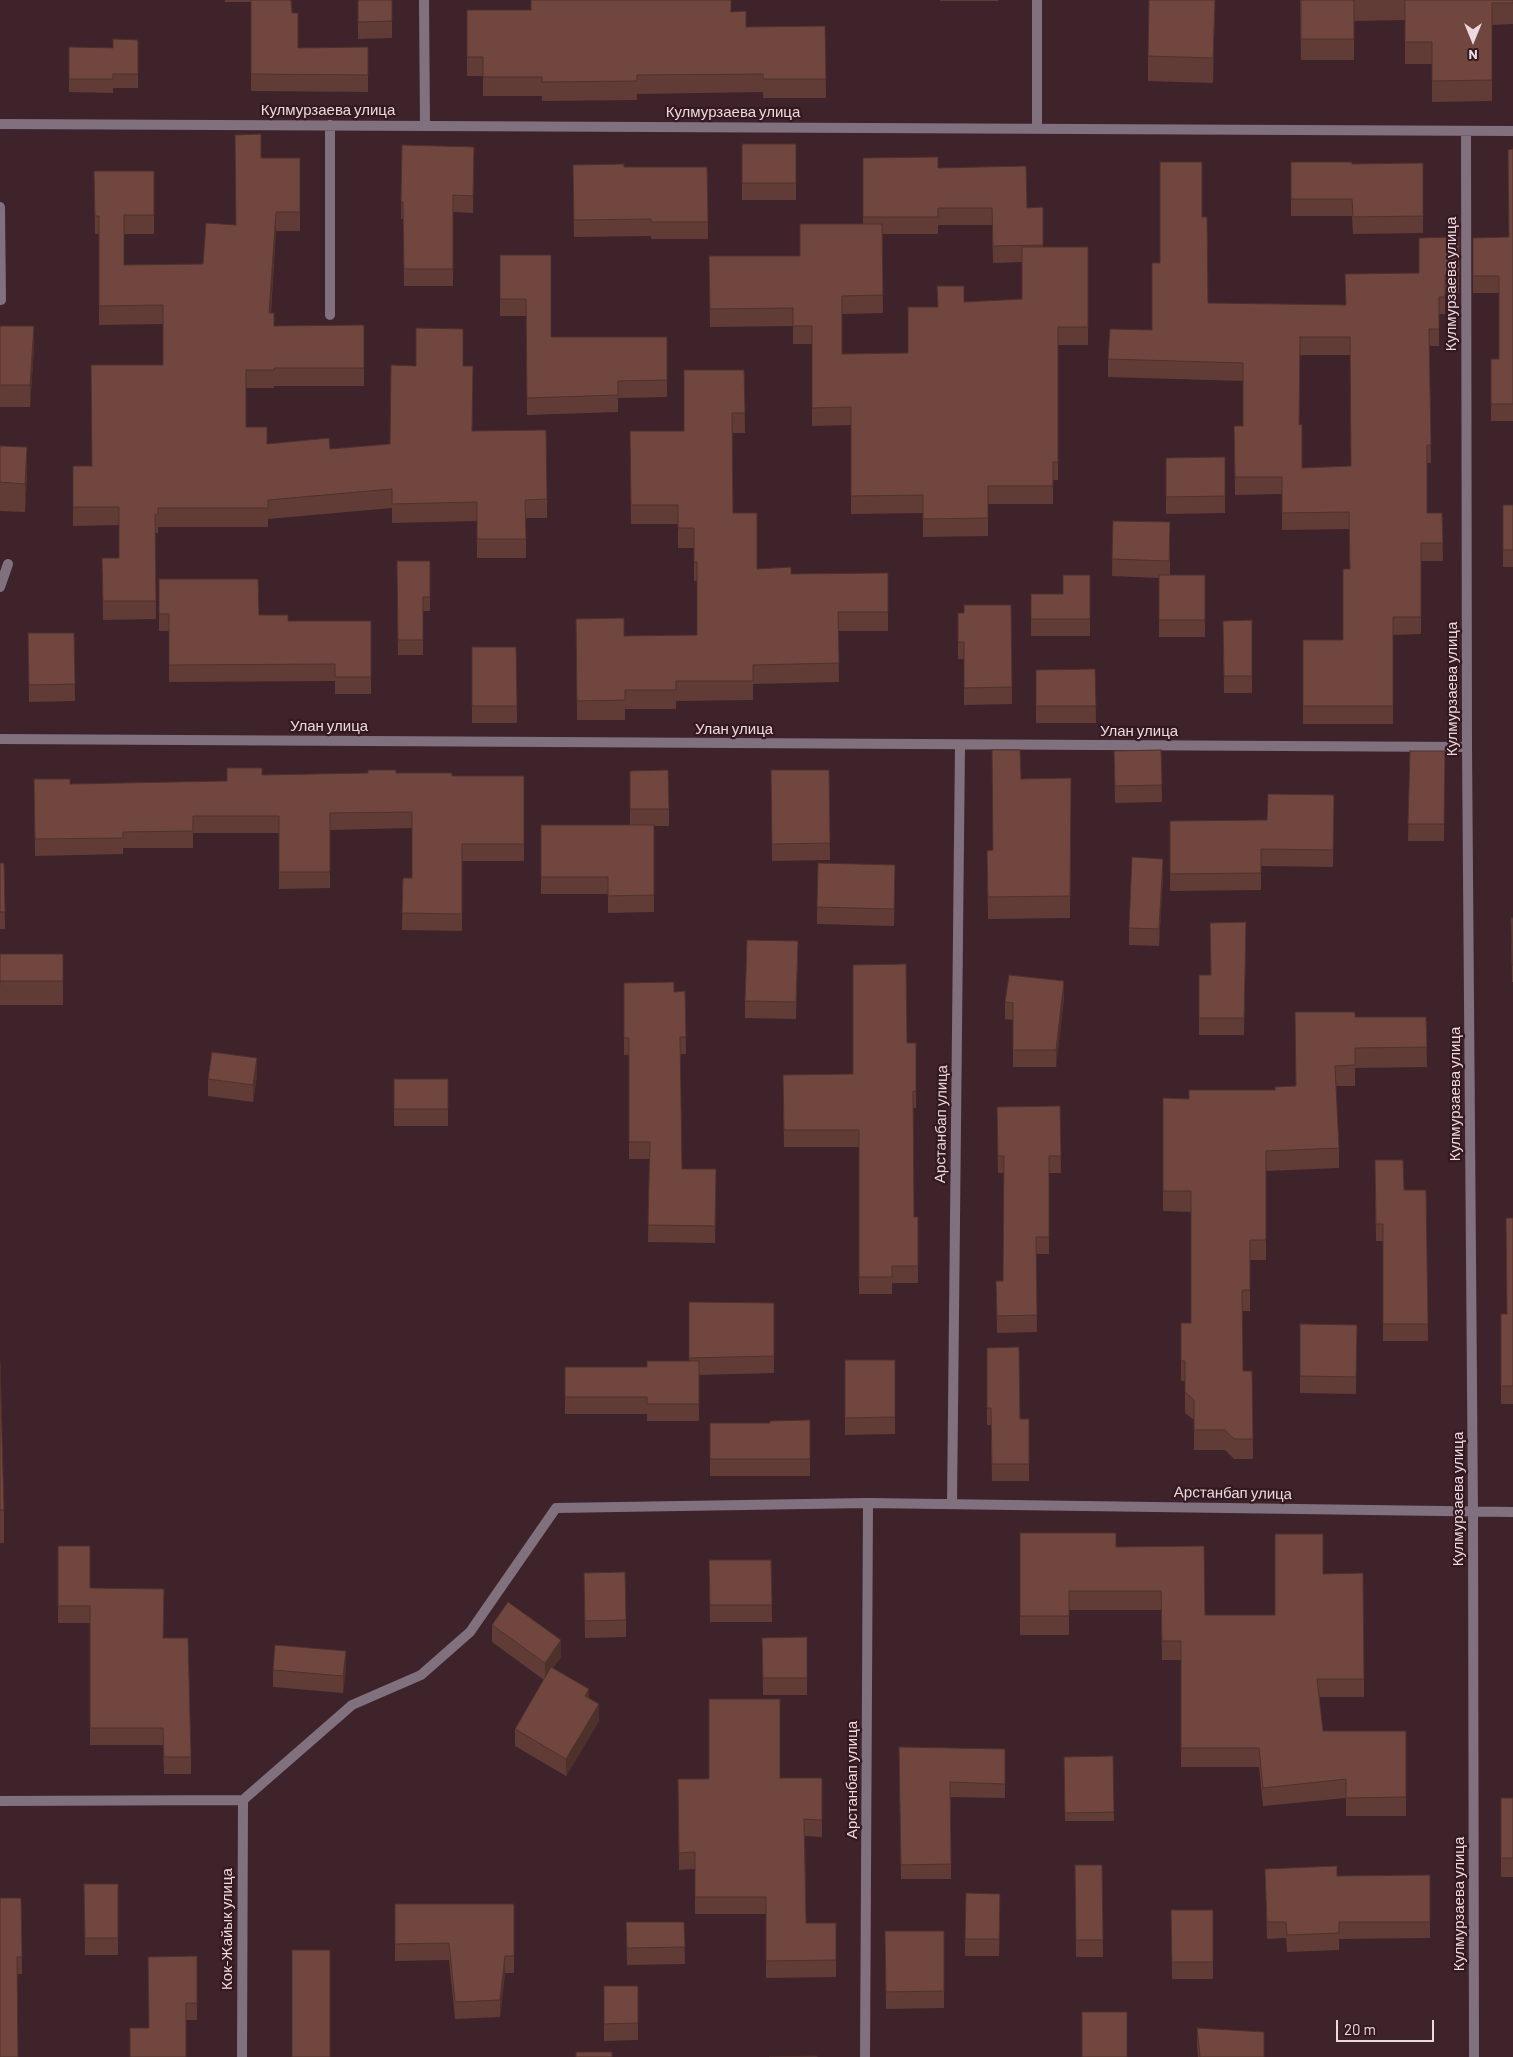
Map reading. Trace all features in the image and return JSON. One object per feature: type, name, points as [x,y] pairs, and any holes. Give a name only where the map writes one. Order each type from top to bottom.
[{"type":"street","points":[[424,0],[425,125]]},
{"type":"street","points":[[1037,0],[1037,129]]},
{"type":"street","name":"Кулмурзаева улица","points":[[0,124],[1513,131]]},
{"type":"street","points":[[330,125],[330,315]]},
{"type":"street","name":"Кулмурзаева улица","points":[[1466,131],[1467,747],[1474,1512],[1474,2057]]},
{"type":"street","points":[[0,208],[1,300]]},
{"type":"street","points":[[0,586],[8,564]]},
{"type":"street","name":"Улан улица","points":[[0,739],[1467,747]]},
{"type":"street","name":"Арстанбап улица","points":[[952,1504],[960,745]]},
{"type":"street","name":"Арстанбап улица","points":[[865,2057],[868,1503]]},
{"type":"street","name":"Арстанбап улица","points":[[243,1800],[352,1705],[421,1675],[470,1632],[556,1508],[868,1503],[1513,1512]]},
{"type":"street","points":[[0,1801],[243,1800]]},
{"type":"street","name":"Кок-Жайык улица","points":[[242,2057],[243,1800]]},
{"type":"building","points":[[251,0],[291,0],[292,13],[298,13],[298,48],[368,47],[368,75],[251,74]]},
{"type":"building","points":[[358,0],[392,0],[392,21],[358,22]]},
{"type":"building","points":[[531,0],[731,0],[731,12],[746,11],[746,27],[825,26],[826,79],[763,79],[763,74],[637,75],[637,81],[542,82],[542,77],[483,77],[483,57],[467,57],[467,10],[531,10]]},
{"type":"building","points":[[1149,0],[1215,0],[1213,58],[1148,56]]},
{"type":"building","points":[[1301,0],[1354,0],[1354,39],[1301,39]]},
{"type":"building","points":[[1405,0],[1513,0],[1513,3],[1492,3],[1492,80],[1432,81],[1432,42],[1405,42]]},
{"type":"building","points":[[113,39],[138,40],[138,74],[113,74],[113,79],[69,79],[69,47],[113,48]]},
{"type":"building","points":[[261,134],[261,158],[300,158],[300,212],[276,212],[269,313],[274,313],[274,326],[364,325],[364,368],[274,368],[274,370],[246,370],[246,427],[267,427],[267,444],[329,438],[330,449],[390,444],[391,365],[416,366],[416,328],[463,329],[463,366],[473,366],[472,431],[546,430],[547,499],[525,500],[526,539],[477,539],[477,502],[392,504],[392,489],[268,500],[268,508],[158,508],[158,514],[155,515],[156,601],[103,601],[102,558],[119,558],[119,507],[73,507],[73,466],[92,466],[91,365],[163,365],[163,305],[99,306],[99,216],[95,216],[94,171],[154,171],[154,215],[124,215],[124,265],[203,264],[206,223],[236,225],[235,135]]},
{"type":"building","points":[[742,144],[796,144],[796,183],[742,183]]},
{"type":"building","points":[[402,145],[474,147],[473,196],[453,195],[453,269],[404,269],[403,202],[401,202]]},
{"type":"building","points":[[1513,149],[1513,404],[1491,404],[1491,359],[1499,359],[1499,276],[1473,276],[1473,238],[1509,237],[1508,150]]},
{"type":"building","points":[[938,157],[938,168],[1026,166],[1027,208],[1043,207],[1043,245],[993,246],[992,208],[938,208],[938,217],[863,217],[863,158]]},
{"type":"building","points":[[1160,162],[1202,162],[1202,217],[1207,217],[1208,303],[1346,305],[1345,274],[1419,273],[1419,238],[1459,237],[1459,275],[1445,275],[1445,297],[1439,297],[1439,329],[1429,329],[1431,445],[1427,445],[1427,513],[1442,513],[1443,543],[1421,543],[1421,617],[1393,617],[1393,706],[1303,706],[1303,640],[1343,640],[1343,569],[1350,569],[1349,512],[1282,513],[1282,477],[1235,477],[1234,426],[1243,426],[1243,363],[1108,359],[1110,329],[1152,330],[1152,263],[1160,263]],"holes":[[[1300,337],[1350,337],[1351,466],[1302,468],[1302,424],[1299,425]]]},
{"type":"building","points":[[1291,162],[1352,162],[1352,164],[1423,163],[1423,216],[1353,217],[1352,199],[1291,199]]},
{"type":"building","points":[[624,164],[624,167],[707,167],[708,222],[651,222],[651,219],[574,220],[573,165]]},
{"type":"building","points":[[800,224],[882,224],[883,295],[842,296],[842,354],[908,353],[908,307],[938,307],[937,286],[964,286],[964,302],[1022,299],[1022,247],[1088,247],[1088,327],[1058,327],[1058,462],[1053,462],[1053,486],[988,486],[988,518],[923,519],[923,495],[851,496],[851,407],[812,408],[812,326],[793,326],[793,308],[710,309],[709,256],[800,256]]},
{"type":"building","points":[[500,255],[551,255],[551,337],[667,337],[667,380],[618,381],[618,395],[527,398],[526,299],[500,299]]},
{"type":"building","points":[[0,326],[34,326],[30,385],[0,385]]},
{"type":"building","points":[[684,370],[744,370],[745,413],[732,413],[733,513],[757,513],[757,569],[791,567],[791,574],[888,573],[888,612],[838,612],[839,663],[753,665],[753,681],[676,681],[676,690],[625,690],[625,700],[577,701],[576,619],[624,618],[624,636],[697,635],[697,562],[694,562],[694,528],[678,528],[678,505],[631,505],[630,431],[684,431]]},
{"type":"building","points":[[0,446],[27,447],[25,484],[0,482]]},
{"type":"building","points":[[1225,457],[1225,496],[1166,497],[1166,458]]},
{"type":"building","points":[[1503,505],[1513,505],[1513,550],[1503,550]]},
{"type":"building","points":[[1113,521],[1170,522],[1169,561],[1112,559]]},
{"type":"building","points":[[397,561],[430,561],[430,597],[423,597],[423,640],[398,640]]},
{"type":"building","points":[[1063,575],[1090,575],[1090,619],[1031,619],[1031,594],[1063,594]]},
{"type":"building","points":[[1159,575],[1205,575],[1205,620],[1159,620]]},
{"type":"building","points":[[159,579],[258,579],[259,615],[288,615],[288,621],[371,621],[371,677],[335,677],[335,664],[169,665],[169,614],[159,614]]},
{"type":"building","points":[[964,605],[1011,605],[1012,687],[964,688],[964,642],[958,642],[958,613],[964,613]]},
{"type":"building","points":[[1252,620],[1252,676],[1224,676],[1223,621]]},
{"type":"building","points":[[28,633],[74,633],[75,684],[29,685]]},
{"type":"building","points":[[472,647],[516,647],[517,706],[472,706]]},
{"type":"building","points":[[1095,669],[1096,706],[1036,706],[1036,670]]},
{"type":"building","points":[[992,750],[1020,750],[1021,779],[1071,778],[1070,896],[988,897],[987,851],[993,850]]},
{"type":"building","points":[[1161,750],[1162,785],[1115,786],[1114,751]]},
{"type":"building","points":[[1410,751],[1445,751],[1444,824],[1408,824]]},
{"type":"building","points":[[227,768],[262,768],[262,775],[368,773],[368,770],[396,770],[396,773],[452,773],[452,776],[524,776],[524,844],[462,844],[462,914],[402,913],[403,878],[412,878],[412,812],[330,813],[330,872],[279,872],[279,816],[193,816],[193,831],[123,832],[123,838],[35,839],[34,779],[70,779],[70,784],[227,781]]},
{"type":"building","points":[[668,770],[669,809],[630,809],[630,771]]},
{"type":"building","points":[[771,770],[829,770],[830,843],[772,844]]},
{"type":"building","points":[[1268,794],[1334,795],[1333,850],[1261,849],[1261,873],[1170,874],[1170,821],[1267,820]]},
{"type":"building","points":[[541,825],[654,825],[654,895],[608,896],[608,877],[541,877]]},
{"type":"building","points":[[1132,857],[1163,859],[1159,929],[1129,928]]},
{"type":"building","points":[[0,863],[4,863],[5,912],[0,912]]},
{"type":"building","points":[[818,863],[895,865],[894,909],[817,907]]},
{"type":"building","points":[[1511,918],[1513,918],[1513,965],[1512,965]]},
{"type":"building","points":[[1246,922],[1244,1018],[1199,1018],[1199,975],[1211,975],[1210,923]]},
{"type":"building","points":[[747,940],[798,941],[796,1002],[745,1001]]},
{"type":"building","points":[[0,954],[63,954],[63,981],[0,981]]},
{"type":"building","points":[[906,964],[907,1043],[916,1043],[916,1091],[913,1091],[914,1217],[918,1217],[918,1266],[892,1266],[892,1277],[859,1277],[859,1130],[784,1130],[783,1075],[853,1074],[853,965]]},
{"type":"building","points":[[1009,975],[1064,981],[1056,1050],[1013,1050],[1013,1003],[1005,1002]]},
{"type":"building","points":[[674,982],[674,992],[685,991],[686,1037],[680,1037],[682,1169],[716,1169],[715,1226],[648,1225],[650,1142],[629,1142],[629,1038],[624,1038],[624,983]]},
{"type":"building","points":[[1295,1012],[1355,1012],[1355,1017],[1426,1017],[1427,1047],[1355,1048],[1355,1065],[1335,1066],[1339,1148],[1266,1151],[1266,1240],[1250,1240],[1250,1290],[1242,1290],[1243,1371],[1252,1371],[1253,1439],[1234,1439],[1225,1430],[1194,1430],[1194,1400],[1185,1392],[1185,1361],[1181,1361],[1181,1323],[1191,1323],[1191,1191],[1163,1191],[1163,1098],[1189,1099],[1189,1090],[1275,1090],[1275,1087],[1296,1086]]},
{"type":"building","points":[[212,1052],[257,1058],[253,1085],[208,1079]]},
{"type":"building","points":[[394,1079],[448,1079],[448,1109],[394,1109]]},
{"type":"building","points":[[1060,1106],[1061,1156],[1049,1156],[1049,1237],[1036,1237],[1037,1315],[997,1316],[996,1281],[1003,1281],[1004,1156],[998,1156],[997,1107]]},
{"type":"building","points":[[1375,1160],[1403,1160],[1404,1190],[1426,1190],[1428,1324],[1383,1324],[1383,1224],[1376,1224]]},
{"type":"building","points":[[1506,1218],[1513,1218],[1513,1386],[1501,1386],[1501,1314],[1507,1314]]},
{"type":"building","points":[[689,1302],[774,1303],[774,1356],[689,1358]]},
{"type":"building","points":[[1300,1324],[1357,1325],[1356,1377],[1300,1376]]},
{"type":"building","points":[[1019,1347],[1020,1419],[1029,1419],[1029,1464],[992,1464],[991,1408],[987,1408],[987,1348]]},
{"type":"building","points":[[845,1360],[895,1360],[895,1417],[845,1418]]},
{"type":"building","points":[[647,1361],[699,1361],[699,1404],[647,1404],[647,1397],[565,1397],[565,1367],[647,1367]]},
{"type":"building","points":[[0,1362],[4,1510],[0,1510]]},
{"type":"building","points":[[810,1420],[810,1459],[710,1459],[710,1423],[770,1423],[770,1421]]},
{"type":"building","points":[[1020,1533],[1116,1533],[1116,1547],[1204,1546],[1205,1615],[1275,1615],[1275,1534],[1323,1534],[1323,1574],[1363,1573],[1364,1679],[1317,1679],[1323,1731],[1406,1731],[1406,1797],[1346,1798],[1346,1779],[1263,1788],[1259,1748],[1181,1748],[1181,1641],[1162,1641],[1161,1591],[1069,1591],[1069,1616],[1020,1616]]},
{"type":"building","points":[[58,1546],[90,1546],[90,1588],[164,1589],[163,1638],[188,1638],[191,1757],[164,1757],[163,1728],[90,1728],[90,1606],[58,1606]]},
{"type":"building","points":[[709,1560],[771,1560],[772,1605],[710,1605]]},
{"type":"building","points":[[625,1572],[626,1620],[585,1621],[584,1573]]},
{"type":"building","points":[[508,1602],[561,1640],[545,1663],[492,1625]]},
{"type":"building","points":[[807,1637],[807,1678],[763,1678],[762,1638]]},
{"type":"building","points":[[275,1645],[346,1651],[343,1676],[273,1670]]},
{"type":"building","points":[[551,1667],[589,1689],[585,1696],[599,1704],[566,1759],[515,1729]]},
{"type":"building","points":[[709,1699],[780,1699],[780,1778],[822,1778],[822,1820],[804,1819],[806,1923],[836,1923],[836,1960],[766,1961],[766,1897],[695,1897],[695,1852],[679,1853],[678,1779],[709,1779]]},
{"type":"building","points":[[899,1747],[1005,1749],[1005,1784],[950,1782],[951,1864],[901,1865]]},
{"type":"building","points":[[1113,1756],[1114,1812],[1065,1813],[1064,1757]]},
{"type":"building","points":[[1501,1798],[1513,1798],[1513,1858],[1501,1858]]},
{"type":"building","points":[[1075,1865],[1102,1865],[1103,1940],[1076,1940]]},
{"type":"building","points":[[1337,1866],[1337,1876],[1430,1875],[1430,1922],[1339,1922],[1339,1933],[1287,1935],[1286,1922],[1267,1922],[1265,1869]]},
{"type":"building","points":[[84,1884],[118,1884],[118,1938],[85,1938]]},
{"type":"building","points":[[966,1893],[1000,1894],[999,1939],[965,1939]]},
{"type":"building","points":[[0,1898],[21,1898],[22,1957],[17,1957],[18,2057],[0,2057]]},
{"type":"building","points":[[395,1904],[514,1904],[514,1956],[505,1956],[500,2000],[455,2002],[449,1943],[395,1944]]},
{"type":"building","points":[[1171,1910],[1213,1910],[1213,1962],[1172,1962]]},
{"type":"building","points":[[626,1922],[684,1922],[685,1947],[627,1948]]},
{"type":"building","points":[[885,1931],[944,1931],[944,1991],[886,1992]]},
{"type":"building","points":[[292,1950],[330,1950],[330,2057],[292,2057]]},
{"type":"building","points":[[197,1956],[197,2003],[186,2003],[186,2057],[130,2057],[130,2028],[149,2028],[148,1957]]},
{"type":"building","points":[[604,1986],[638,1986],[638,2023],[604,2024]]},
{"type":"building","points":[[1082,2012],[1127,2012],[1127,2057],[1082,2057]]},
{"type":"building","points":[[1197,2028],[1264,2032],[1264,2057],[1200,2057]]},
{"type":"building","points":[[576,2052],[612,2052],[612,2057],[576,2057]]},
{"type":"building","points":[[817,2056],[817,2057],[769,2057]]}]
